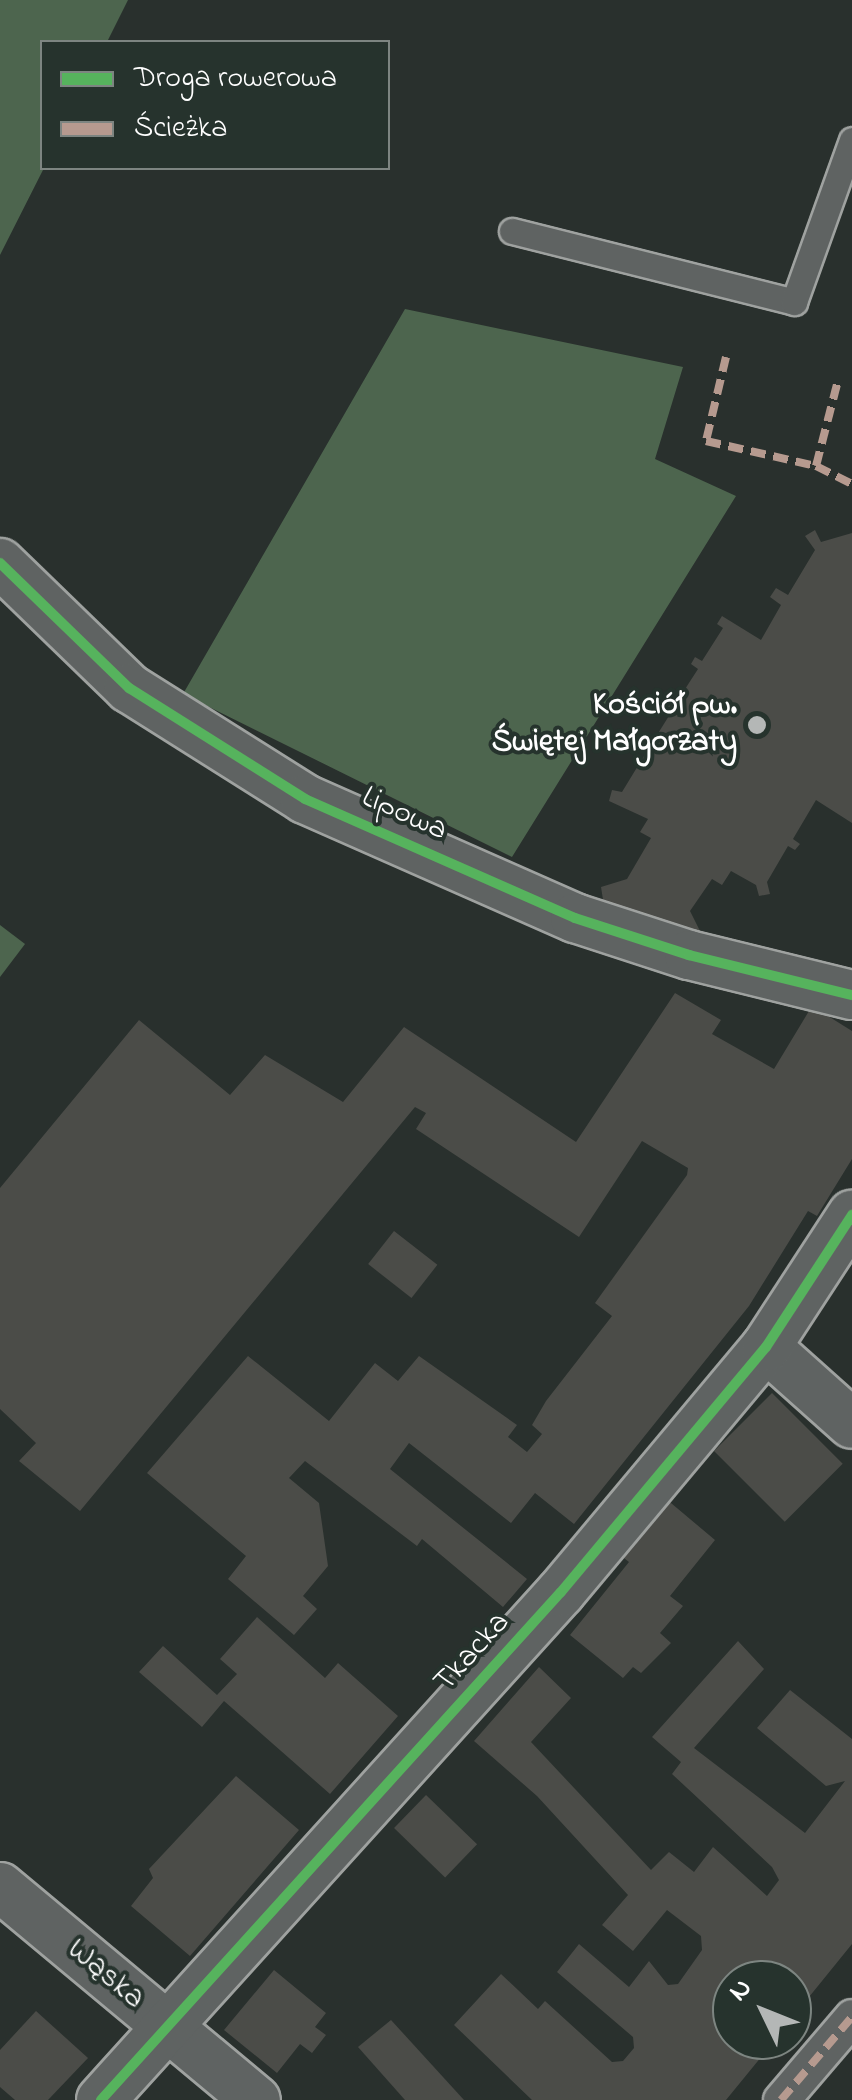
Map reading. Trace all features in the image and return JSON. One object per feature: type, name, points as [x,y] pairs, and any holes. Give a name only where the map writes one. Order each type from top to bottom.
[{"type":"street","name":"Lipowa","points":[[0,563],[128,688],[305,799],[575,918],[689,955],[852,995]]},
{"type":"street","name":"Tkacka","points":[[101,2100],[170,2030],[561,1592],[766,1347],[852,1215]]},
{"type":"street","points":[[766,1347],[852,1424]]},
{"type":"street","name":"Wąska","points":[[0,1887],[256,2100]]},
{"type":"street","points":[[781,2100],[852,2017]]},
{"type":"lane","points":[[512,232],[794,302],[852,140]]},
{"type":"green space","points":[[0,0],[128,0],[108,40],[40,40],[43,170],[0,255]]},
{"type":"green space","points":[[405,309],[683,367],[655,459],[736,496],[512,857],[183,694]]},
{"type":"green space","points":[[0,925],[25,944],[0,977]]},
{"type":"building","name":"Kościół pw. Świętej Małgorzaty","points":[[815,530],[821,542],[852,533],[852,823],[816,800],[793,839],[800,844],[795,850],[788,846],[767,882],[770,894],[759,896],[756,885],[731,871],[722,885],[712,879],[690,911],[702,935],[604,906],[601,887],[627,879],[651,838],[640,832],[648,819],[609,801],[612,790],[622,792],[647,751],[639,746],[644,739],[652,743],[672,711],[665,706],[669,699],[676,703],[698,669],[691,664],[695,657],[702,661],[723,628],[717,624],[722,616],[761,640],[781,605],[770,597],[776,588],[788,595],[815,550],[805,536]]},
{"type":"building","points":[[675,993],[721,1020],[712,1034],[774,1069],[812,1006],[852,1031],[852,1159],[817,1216],[808,1211],[749,1306],[574,1524],[535,1493],[511,1523],[409,1443],[390,1469],[527,1579],[503,1607],[422,1539],[417,1546],[305,1461],[289,1478],[319,1503],[328,1566],[303,1596],[317,1609],[294,1635],[228,1579],[246,1556],[147,1473],[248,1356],[329,1421],[375,1363],[398,1381],[419,1356],[517,1425],[508,1437],[527,1452],[542,1434],[532,1425],[546,1401],[612,1316],[595,1303],[687,1175],[688,1168],[642,1141],[579,1237],[416,1129],[426,1113],[415,1107],[80,1511],[19,1461],[36,1443],[0,1409],[0,1188],[139,1020],[230,1095],[265,1055],[343,1102],[404,1027],[576,1142]]},
{"type":"building","points":[[394,1231],[437,1265],[411,1298],[368,1264]]},
{"type":"building","points":[[772,1393],[843,1464],[785,1522],[714,1451]]},
{"type":"building","points":[[665,1498],[715,1540],[670,1596],[683,1606],[660,1633],[671,1643],[641,1673],[633,1667],[623,1678],[570,1635],[629,1562],[620,1555]]},
{"type":"building","points":[[257,1617],[325,1678],[338,1663],[398,1716],[330,1794],[224,1701],[202,1727],[139,1672],[163,1646],[217,1695],[237,1674],[220,1659]]},
{"type":"building","points":[[738,1641],[764,1669],[694,1748],[805,1833],[845,1781],[826,1786],[757,1728],[790,1690],[852,1739],[852,1944],[812,1993],[812,1960],[712,1960],[712,2060],[759,2060],[726,2100],[532,2100],[454,2025],[501,1974],[538,2009],[545,2001],[612,2062],[623,2061],[634,2048],[633,2037],[557,1972],[579,1944],[629,1987],[649,1961],[668,1985],[678,1984],[702,1950],[701,1936],[667,1910],[633,1951],[602,1925],[628,1895],[537,1796],[474,1741],[539,1667],[571,1698],[531,1742],[651,1870],[669,1852],[694,1872],[713,1847],[767,1896],[779,1880],[772,1867],[672,1774],[681,1762],[652,1737]]},
{"type":"building","points":[[236,1776],[299,1830],[190,1956],[131,1906],[153,1878],[149,1869]]},
{"type":"building","points":[[426,1795],[477,1844],[445,1877],[394,1828]]},
{"type":"building","points":[[274,1970],[326,2013],[315,2027],[326,2035],[312,2053],[300,2044],[277,2073],[224,2030]]},
{"type":"building","points":[[36,2011],[88,2058],[48,2100],[15,2100],[0,2087],[0,2050]]},
{"type":"building","points":[[391,2020],[464,2100],[405,2100],[358,2047]]},
{"type":"marked path","points":[[726,357],[706,441],[816,466],[852,484]]},
{"type":"marked path","points":[[816,466],[837,384]]},
{"type":"marked path","points":[[781,2100],[852,2017]]},
{"type":"cycle path","points":[[0,563],[129,688],[305,799],[575,918],[689,955],[852,995]]},
{"type":"cycle path","points":[[101,2100],[561,1592],[766,1347],[852,1215]]},
{"type":"place","name":"Kościół pw. Świętej Małgorzaty","points":[[757,725]]}]
